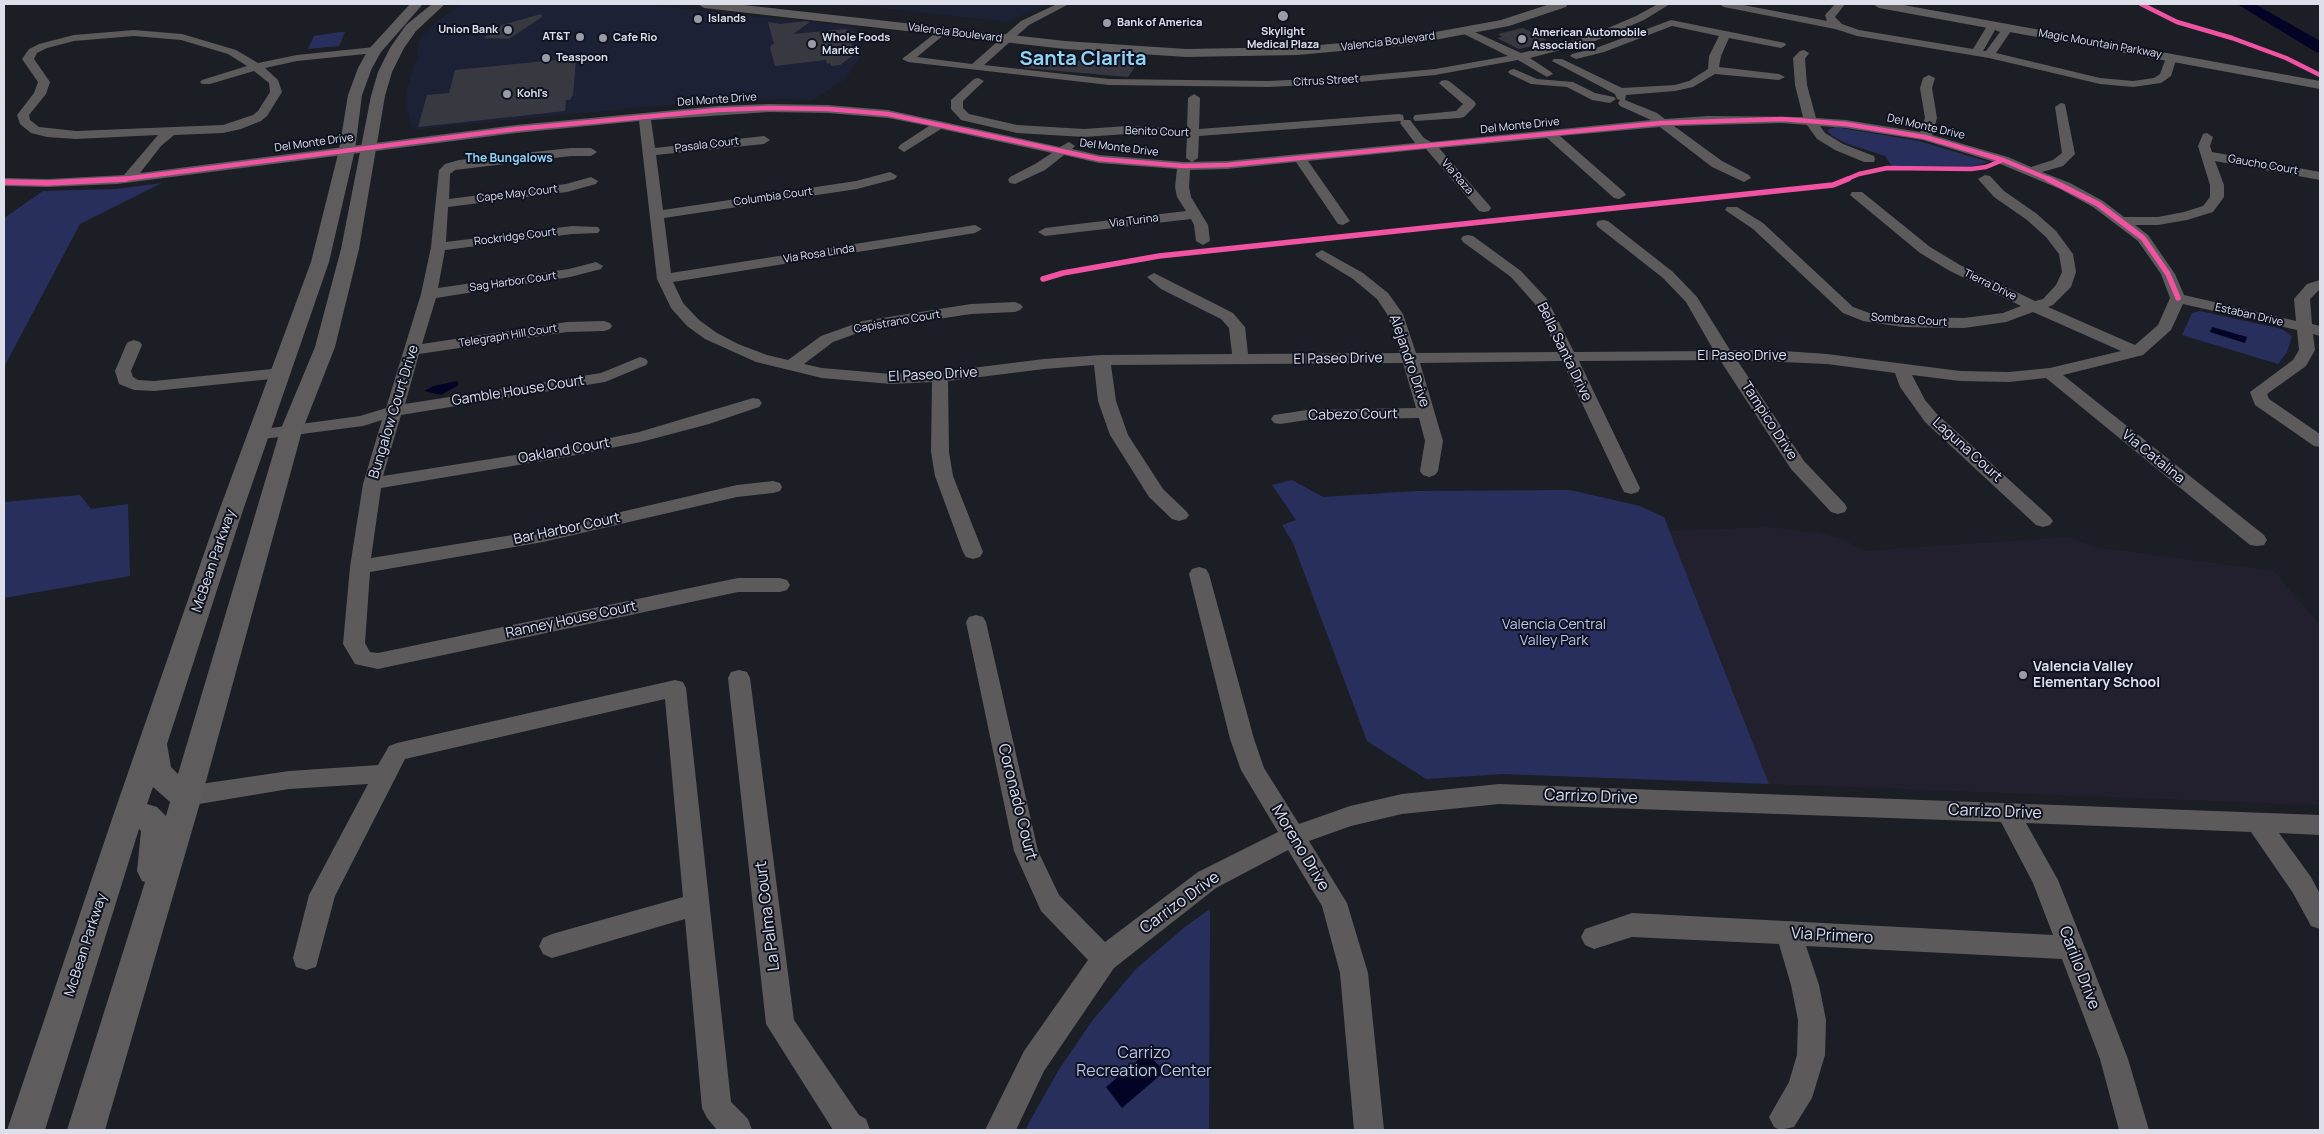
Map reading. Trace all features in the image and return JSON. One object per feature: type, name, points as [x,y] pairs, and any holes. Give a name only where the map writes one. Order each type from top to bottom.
[{"type":"main road","name":"McBean Parkway","points":[[86,1130],[142,947],[293,425],[325,347],[350,249],[358,149],[355,95],[365,68],[375,50],[417,4]]},
{"type":"main road","name":"McBean Parkway","points":[[26,1130],[128,816],[258,430],[320,262],[385,72],[406,36],[439,4]]},
{"type":"main road","name":"Valencia Boulevard","points":[[704,4],[942,31],[1113,41],[1216,44],[1292,42],[1356,37],[1453,23],[1521,6]]},
{"type":"main road","name":"Valencia Boulevard","points":[[775,4],[1125,50],[1265,53],[1341,48],[1414,40],[1466,31],[1512,20],[1562,4]]},
{"type":"main road","name":"Magic Mountain Parkway","points":[[1879,4],[2171,58],[2320,82]]},
{"type":"main road","name":"Magic Mountain Parkway","points":[[1911,4],[2300,74],[2320,82]]},
{"type":"main road","points":[[1466,31],[1468,26],[1509,15],[1521,6]]},
{"type":"main road","points":[[1414,40],[1422,35],[1450,29],[1453,27],[1453,23]]},
{"type":"main road","points":[[1125,50],[1146,48],[1210,50],[1216,48],[1216,44]]},
{"type":"main road","points":[[152,744],[157,772],[168,780],[176,791],[186,796]]},
{"type":"main road","points":[[128,816],[146,816],[157,827],[142,947]]},
{"type":"street","points":[[975,67],[1032,19],[1064,4]]},
{"type":"street","name":"Citrus Street","points":[[942,31],[908,59],[1109,82],[1268,84],[1349,80],[1435,72],[1519,57],[1591,38],[1640,18],[1665,4]]},
{"type":"street","points":[[1724,4],[1838,26],[1869,36],[1989,55],[2100,81],[2133,84],[2151,83],[2165,76],[2171,58]]},
{"type":"street","points":[[1838,26],[1833,22],[1830,15],[1840,4]]},
{"type":"street","points":[[1536,65],[1600,50],[1671,23],[1781,45]]},
{"type":"street","points":[[1976,53],[1992,28],[2000,26],[2006,31],[1989,55]]},
{"type":"street","points":[[1466,31],[1536,65],[1547,74]]},
{"type":"street","points":[[44,32],[45,38],[56,42]]},
{"type":"street","points":[[109,34],[159,34],[210,44],[232,52],[256,67],[274,82],[276,87],[263,113],[257,118],[237,126],[223,129],[76,135],[47,133],[35,130],[24,121],[23,115],[40,94],[44,82],[28,59],[29,54],[43,46],[56,42],[109,34]]},
{"type":"street","points":[[1713,70],[1715,56],[1721,40],[1727,34]]},
{"type":"street","points":[[206,82],[256,67],[317,55],[375,50]]},
{"type":"street","points":[[1804,53],[1799,58],[1801,85],[1810,120],[1821,136],[1839,147],[1869,159]]},
{"type":"street","points":[[1558,61],[1639,110],[1639,112],[1658,121],[1717,164],[1744,178]]},
{"type":"street","points":[[1513,72],[1535,82],[1569,84],[1592,96],[1619,98],[1693,84],[1713,70],[1780,77]]},
{"type":"street","points":[[1924,137],[1931,118],[1926,88],[1929,78]]},
{"type":"street","name":"Benito Court","points":[[962,79],[983,82],[957,100],[957,109],[965,117],[1017,129],[1084,133],[1127,130],[1193,133],[1410,121],[1460,114],[1470,104],[1440,84],[1465,80]]},
{"type":"street","points":[[1090,92],[1126,94]]},
{"type":"street","points":[[1180,97],[1194,98],[1226,94],[1243,96]]},
{"type":"street","points":[[1194,98],[1193,133],[1182,186],[1184,197],[1201,224],[1203,241]]},
{"type":"street","points":[[2031,171],[2058,163],[2069,154],[2061,107]]},
{"type":"street","name":"Del Monte Drive","points":[[4,182],[75,182],[129,178],[516,129],[718,110],[803,108],[867,112],[1125,163],[1188,162],[1227,165],[1550,134],[1658,121],[1810,120],[1881,128],[1924,137],[1976,151],[2031,171],[2065,186],[2122,221],[2143,238],[2168,274],[2178,298]]},
{"type":"street","name":"El Paseo Drive","points":[[646,117],[664,279],[676,305],[693,323],[711,336],[762,359],[790,366],[858,377],[940,377],[1044,364],[1102,360],[1725,355],[1793,356],[1960,376],[2009,377],[2050,373],[2137,352],[2165,327],[2178,298]]},
{"type":"street","name":"Via Raza","points":[[1410,121],[1420,141],[1430,146],[1484,208]]},
{"type":"street","points":[[904,148],[939,125]]},
{"type":"street","points":[[516,129],[510,158],[591,152]]},
{"type":"street","points":[[129,178],[157,143],[171,131]]},
{"type":"street","points":[[1015,180],[1040,167],[1062,152],[1084,133]]},
{"type":"street","points":[[1550,134],[1619,195]]},
{"type":"street","points":[[2122,221],[2158,221],[2187,216],[2208,209],[2217,197],[2217,185],[2204,146],[2207,137]]},
{"type":"street","name":"Pasala Court","points":[[650,152],[764,140]]},
{"type":"street","name":"Gaucho Court","points":[[2206,155],[2320,176]]},
{"type":"street","name":"Bungalow Court Drive","points":[[362,658],[354,644],[360,567],[372,484],[429,294],[438,247],[444,173],[450,167],[460,164],[510,158]]},
{"type":"street","points":[[1300,159],[1343,221]]},
{"type":"street","name":"Columbia Court","points":[[656,215],[858,185],[890,176]]},
{"type":"street","name":"Sombras Court","points":[[1732,210],[1758,226],[1848,310],[1869,318],[1904,322],[1964,323],[2006,317],[2048,302],[2063,287],[2069,272],[2066,254],[2051,234],[2032,217],[1998,194],[1985,179]]},
{"type":"street","name":"Cape May Court","points":[[442,204],[567,188],[591,181]]},
{"type":"street","name":"Tierra Drive","points":[[1857,196],[1925,250],[1955,268],[2034,307],[2137,352]]},
{"type":"street","name":"Via Turina","points":[[1045,232],[1195,214]]},
{"type":"street","name":"Tampico Drive","points":[[1603,224],[1668,275],[1692,300],[1725,355],[1797,464],[1838,508]]},
{"type":"street","name":"Rockridge Court","points":[[438,247],[572,230],[593,230]]},
{"type":"street","name":"Via Rosa Linda","points":[[664,279],[975,230]]},
{"type":"street","name":"Bella Santa Drive","points":[[1468,239],[1516,274],[1542,302],[1631,488]]},
{"type":"street","name":"Alejandro Drive","points":[[1322,254],[1358,276],[1383,296],[1395,314],[1427,413],[1434,441],[1429,471]]},
{"type":"street","name":"Sag Harbor Court","points":[[429,294],[570,273],[596,266]]},
{"type":"street","points":[[1154,277],[1166,286],[1227,316],[1236,327],[1241,360]]},
{"type":"street","points":[[2320,284],[2312,287],[2302,299],[2313,330],[2307,350],[2300,363],[2258,392],[2261,401],[2320,442]]},
{"type":"street","name":"Estaban Drive","points":[[2178,298],[2313,330]]},
{"type":"street","name":"Capistrano Court","points":[[790,366],[827,339],[862,326],[971,310],[1015,307]]},
{"type":"street","name":"Telegraph Hill Court","points":[[412,350],[567,326],[604,326]]},
{"type":"street","points":[[134,345],[123,371],[125,380],[134,385],[154,386],[280,373]]},
{"type":"street","points":[[1102,360],[1106,401],[1119,434],[1156,493],[1180,516]]},
{"type":"street","name":"Gamble House Court","points":[[258,430],[293,425],[363,421],[393,411],[605,377],[640,362]]},
{"type":"street","name":"Laguna Court","points":[[1902,370],[1908,387],[1930,418],[2044,521]]},
{"type":"street","name":"Via Catalina","points":[[2050,373],[2257,540]]},
{"type":"street","points":[[940,377],[940,452],[944,476],[973,552]]},
{"type":"street","name":"Oakland Court","points":[[372,484],[566,452],[641,437],[703,420],[753,403]]},
{"type":"street","name":"Cabezo Court","points":[[1280,419],[1307,415],[1427,413]]},
{"type":"street","name":"Bar Harbor Court","points":[[360,567],[543,536],[737,491],[772,487]]},
{"type":"street","name":"Moreno Drive","points":[[1199,574],[1242,739],[1254,770],[1334,903],[1354,973],[1369,1130]]},
{"type":"street","name":"Ranney House Court","points":[[362,658],[378,660],[738,585],[780,585]]},
{"type":"street","name":"Coronado Court","points":[[976,622],[1026,851],[1050,904],[1104,959]]},
{"type":"street","name":"La Palma Court","points":[[739,678],[780,1024],[848,1126],[855,1130]]},
{"type":"street","points":[[306,958],[322,895],[398,752],[675,688],[717,1108],[737,1130]]},
{"type":"street","points":[[186,796],[289,780],[386,774]]},
{"type":"street","name":"Carrizo Drive","points":[[1000,1130],[1034,1061],[1104,959],[1207,880],[1252,855],[1293,836],[1350,816],[1402,804],[1500,794],[2320,825]]},
{"type":"street","name":"Carillo Drive","points":[[2008,813],[2045,880],[2114,1058],[2134,1130]]},
{"type":"street","points":[[2258,823],[2302,886],[2320,918]]},
{"type":"street","points":[[552,946],[696,904]]},
{"type":"street","name":"Via Primero","points":[[1594,937],[1632,925],[2072,948]]},
{"type":"street","points":[[1784,1117],[1802,1088],[1811,1055],[1812,1020],[1805,985],[1789,934]]},
{"type":"shaded area","points":[[461,4],[642,4],[854,27],[863,53],[846,78],[812,101],[785,99],[688,103],[412,128],[406,102],[408,85],[417,58],[419,40],[432,26]]},
{"type":"shaded area","points":[[846,4],[1048,4],[1007,22]]},
{"type":"shaded area","points":[[2212,327],[2247,337],[2245,343],[2210,332]]},
{"type":"shaded area","points":[[457,381],[459,384],[457,386],[441,395],[424,391],[433,386]]},
{"type":"shaded area","name":"Valencia Valley Elementary School","points":[[1769,527],[1819,533],[1842,539],[1865,551],[2069,537],[2095,547],[2274,571],[2320,625],[2320,805],[1769,784],[1670,531]]},
{"type":"shaded area","points":[[1146,1053],[1165,1071],[1122,1108],[1106,1087]]},
{"type":"green space","points":[[345,32],[339,46],[308,49],[314,36]]},
{"type":"green space","points":[[1835,127],[1919,141],[1989,162],[1966,168],[1892,166],[1885,156],[1848,144],[1832,136],[1827,130]]},
{"type":"green space","points":[[162,183],[80,224],[4,367],[4,218],[43,191],[116,189]]},
{"type":"green space","points":[[2200,311],[2282,329],[2292,336],[2287,352],[2278,364],[2182,335],[2192,313]]},
{"type":"green space","name":"Valencia Central Valley Park","points":[[1292,480],[1323,497],[1416,491],[1570,490],[1640,506],[1664,517],[1769,784],[1503,774],[1426,779],[1367,741],[1293,543],[1282,525],[1296,520],[1272,485]]},
{"type":"green space","points":[[80,495],[91,509],[128,504],[130,576],[4,598],[4,502]]},
{"type":"green space","name":"Carrizo Recreation Center","points":[[1210,909],[1209,1130],[1025,1130],[1058,1071],[1092,1021],[1136,969],[1186,926]]},
{"type":"building","name":"Union Bank","points":[[541,14],[542,17],[509,39],[484,38],[502,25]]},
{"type":"building","name":"Whole Foods Market","points":[[768,22],[781,24],[810,22],[793,34],[846,29],[855,54],[840,65],[831,66],[830,63],[827,64],[826,60],[775,66],[770,48],[774,44]]},
{"type":"building","name":"American Automobile Association","points":[[1523,28],[1547,40],[1542,41],[1544,42],[1541,44],[1519,49],[1497,38],[1502,37],[1498,34]]},
{"type":"building","points":[[1037,53],[1067,55],[1064,60],[1091,61],[1106,59],[1139,61],[1128,77],[1024,68]]},
{"type":"building","name":"Kohl's","points":[[576,58],[573,95],[570,100],[566,100],[565,111],[418,127],[427,95],[449,93],[455,70]]},
{"type":"waterway","points":[[2245,4],[2320,48]]},
{"type":"cycle path","points":[[2141,4],[2177,22],[2232,38],[2286,58],[2320,75]]},
{"type":"cycle path","points":[[4,182],[48,183],[117,180],[516,129],[718,110],[769,108],[828,109],[888,114],[1099,159],[1184,166],[1227,165],[1661,123],[1782,119],[1846,124],[1925,137],[2003,160],[2065,186],[2098,204],[2143,238],[2168,274],[2178,298]]},
{"type":"cycle path","points":[[1043,279],[1063,273],[1159,256],[1833,185],[1859,174],[1887,168],[1971,169],[1986,167],[2003,160]]},
{"type":"place","name":"Skylight Medical Plaza","points":[[1283,16]]},
{"type":"place","name":"Islands","points":[[698,19]]},
{"type":"place","name":"Bank of America","points":[[1107,23]]},
{"type":"place","name":"Union Bank","points":[[508,30]]},
{"type":"place","name":"AT&T","points":[[580,37]]},
{"type":"place","name":"Cafe Rio","points":[[603,38]]},
{"type":"place","name":"American Automobile Association","points":[[1522,39]]},
{"type":"place","name":"Whole Foods Market","points":[[812,44]]},
{"type":"place","name":"Teaspoon","points":[[546,58]]},
{"type":"place","name":"Kohl's","points":[[507,94]]},
{"type":"place","name":"Valencia Valley Elementary School","points":[[2023,675]]},
{"type":"district","name":"Santa Clarita","points":[[1083,59]]},
{"type":"district","name":"The Bungalows","points":[[509,159]]}]
